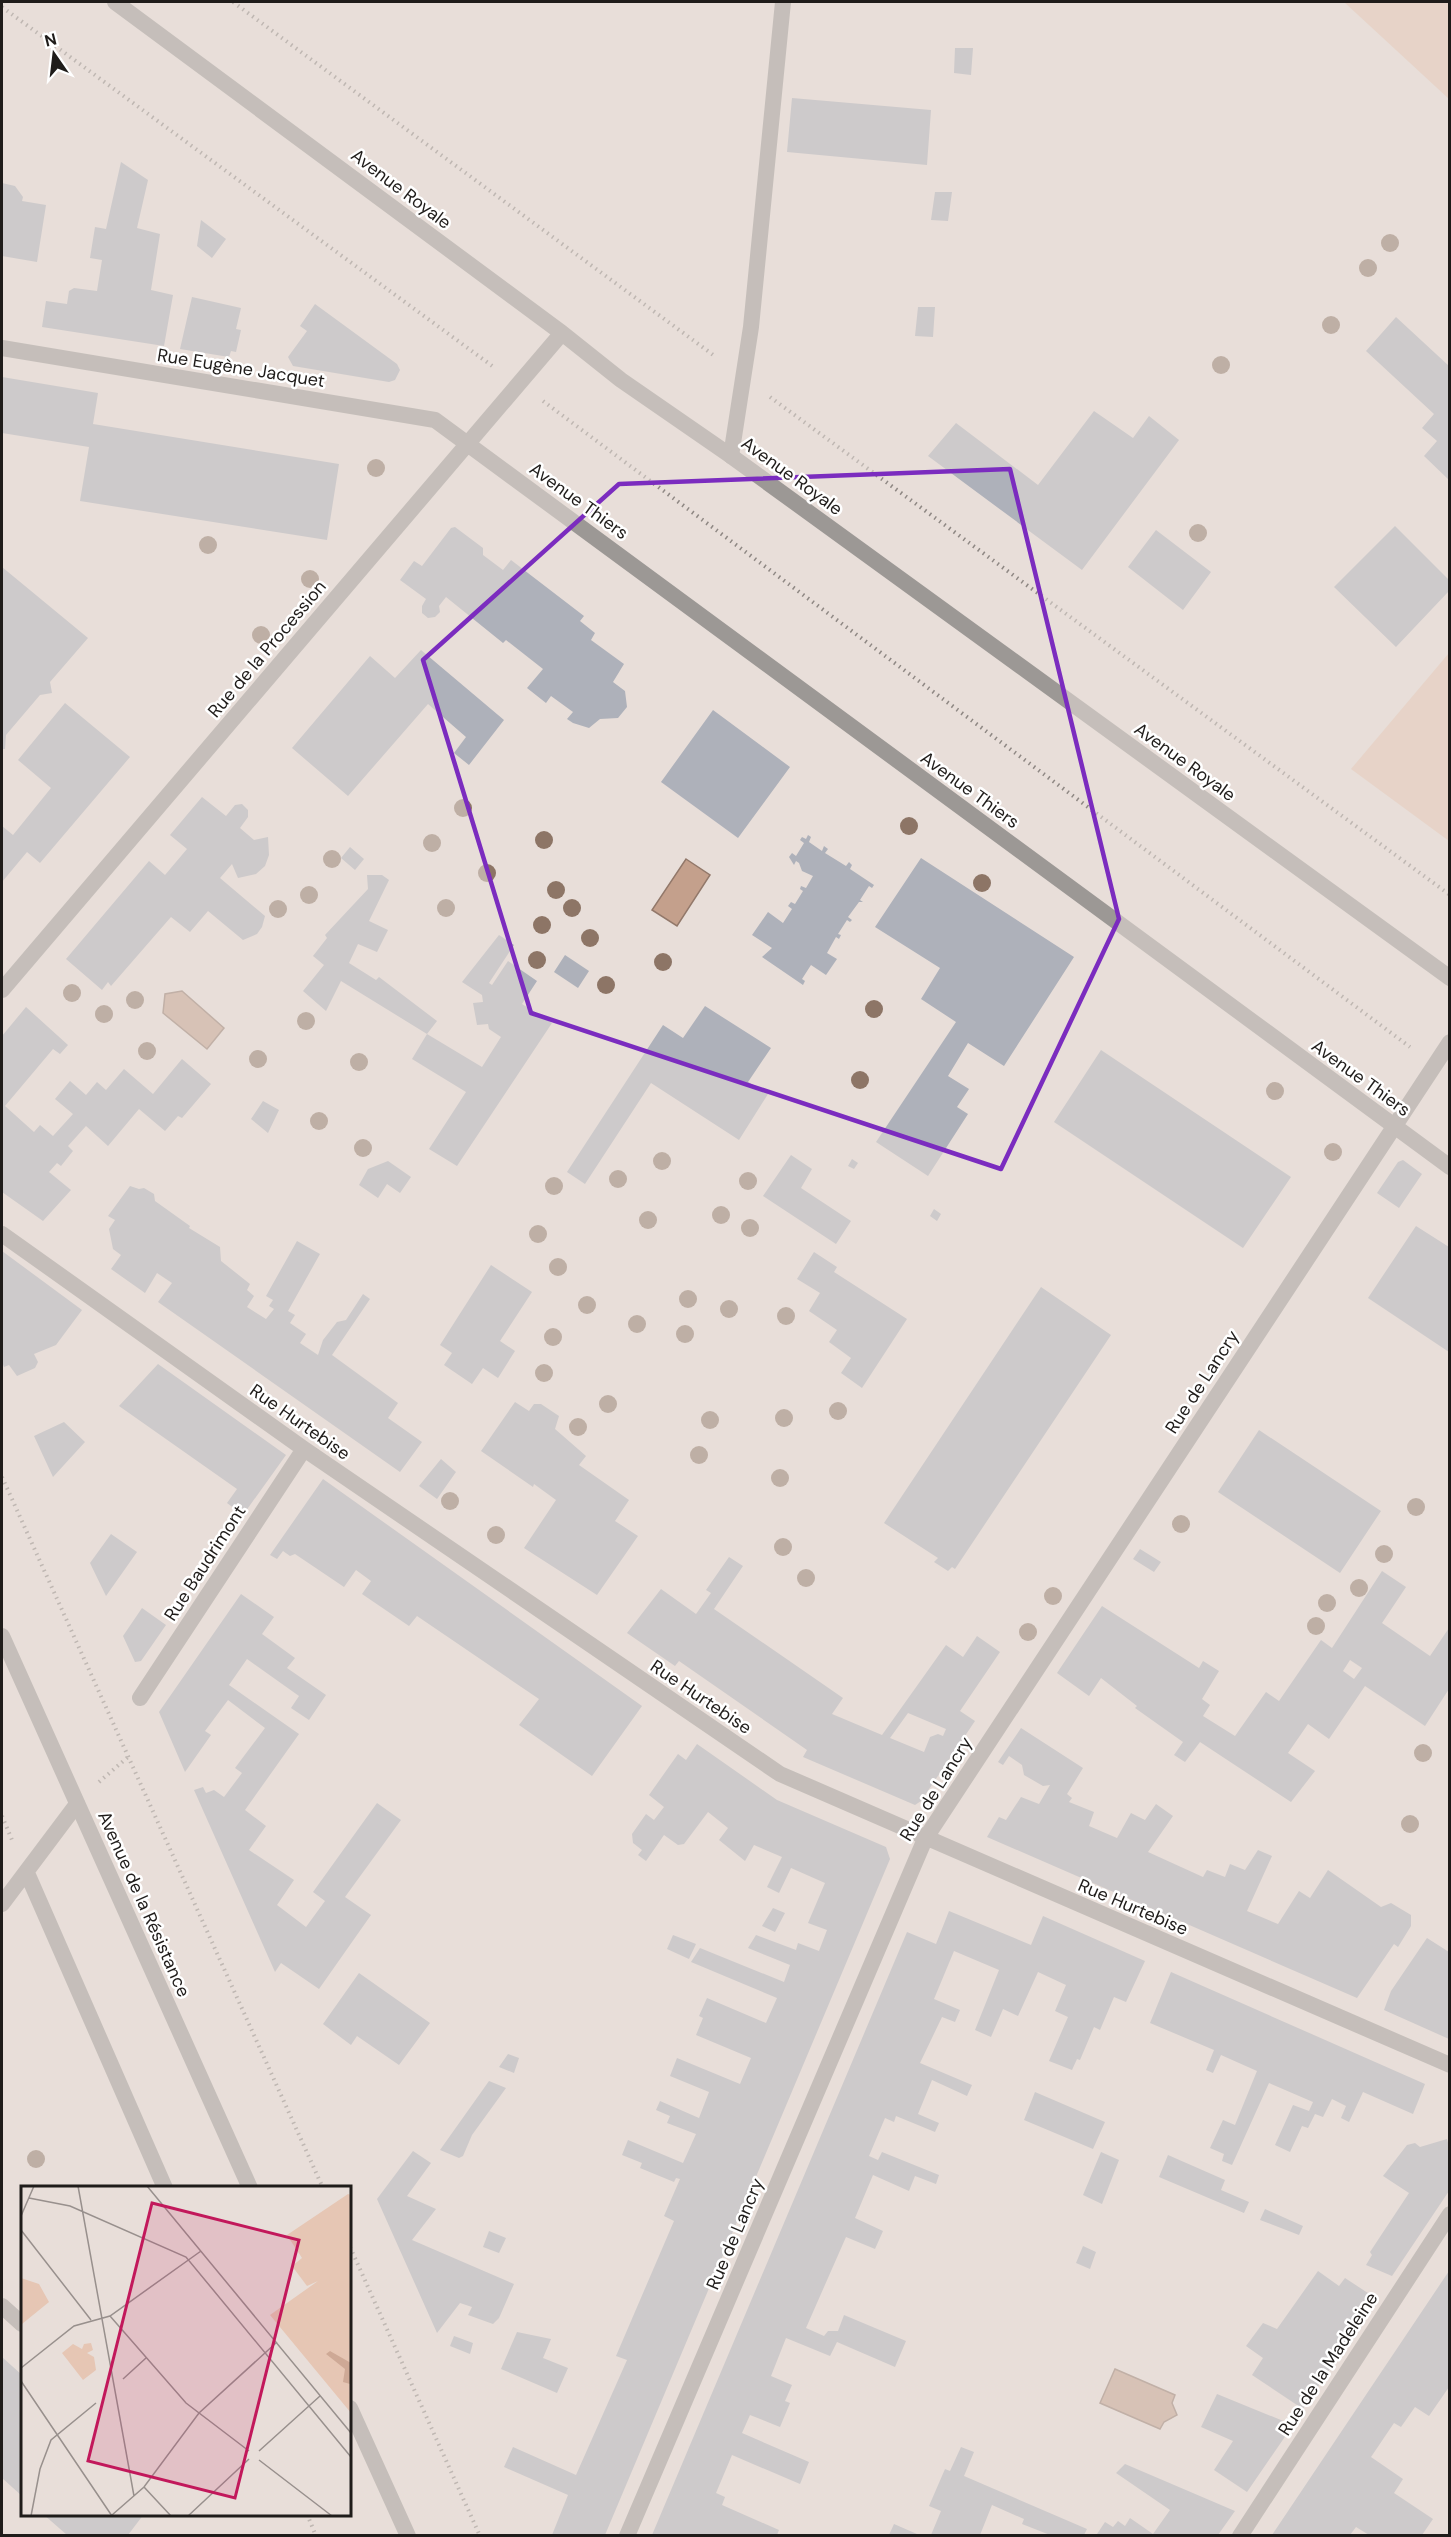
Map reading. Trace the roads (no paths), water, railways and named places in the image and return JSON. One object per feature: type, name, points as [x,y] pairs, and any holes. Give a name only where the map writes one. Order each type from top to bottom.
[{"type":"street","name":"Avenue Royale","points":[[115,2],[562,333],[621,380],[731,456],[1449,978]]},
{"type":"street","points":[[731,456],[752,327],[783,2]]},
{"type":"street","name":"Rue de la Procession","points":[[2,990],[562,333]]},
{"type":"street","name":"Rue Eugène Jacquet","points":[[2,348],[435,420],[467,443]]},
{"type":"street","name":"Avenue Thiers","points":[[467,443],[1449,1167]]},
{"type":"street","name":"Rue de Lancry","points":[[627,2535],[925,1839],[1449,1042]]},
{"type":"street","name":"Rue Hurtebise","points":[[2,1234],[304,1449],[780,1774],[1449,2065]]},
{"type":"street","name":"Rue Baudrimont","points":[[140,1698],[304,1449]]},
{"type":"street","name":"Avenue de la Résistance","points":[[2,1636],[250,2186]]},
{"type":"street","points":[[2,1904],[77,1804]]},
{"type":"street","points":[[27,1873],[165,2186]]},
{"type":"street","name":"Rue de la Madeleine","points":[[1240,2535],[1449,2214]]},
{"type":"street","points":[[2,2306],[21,2323]]},
{"type":"street","points":[[351,2410],[408,2535]]}]
